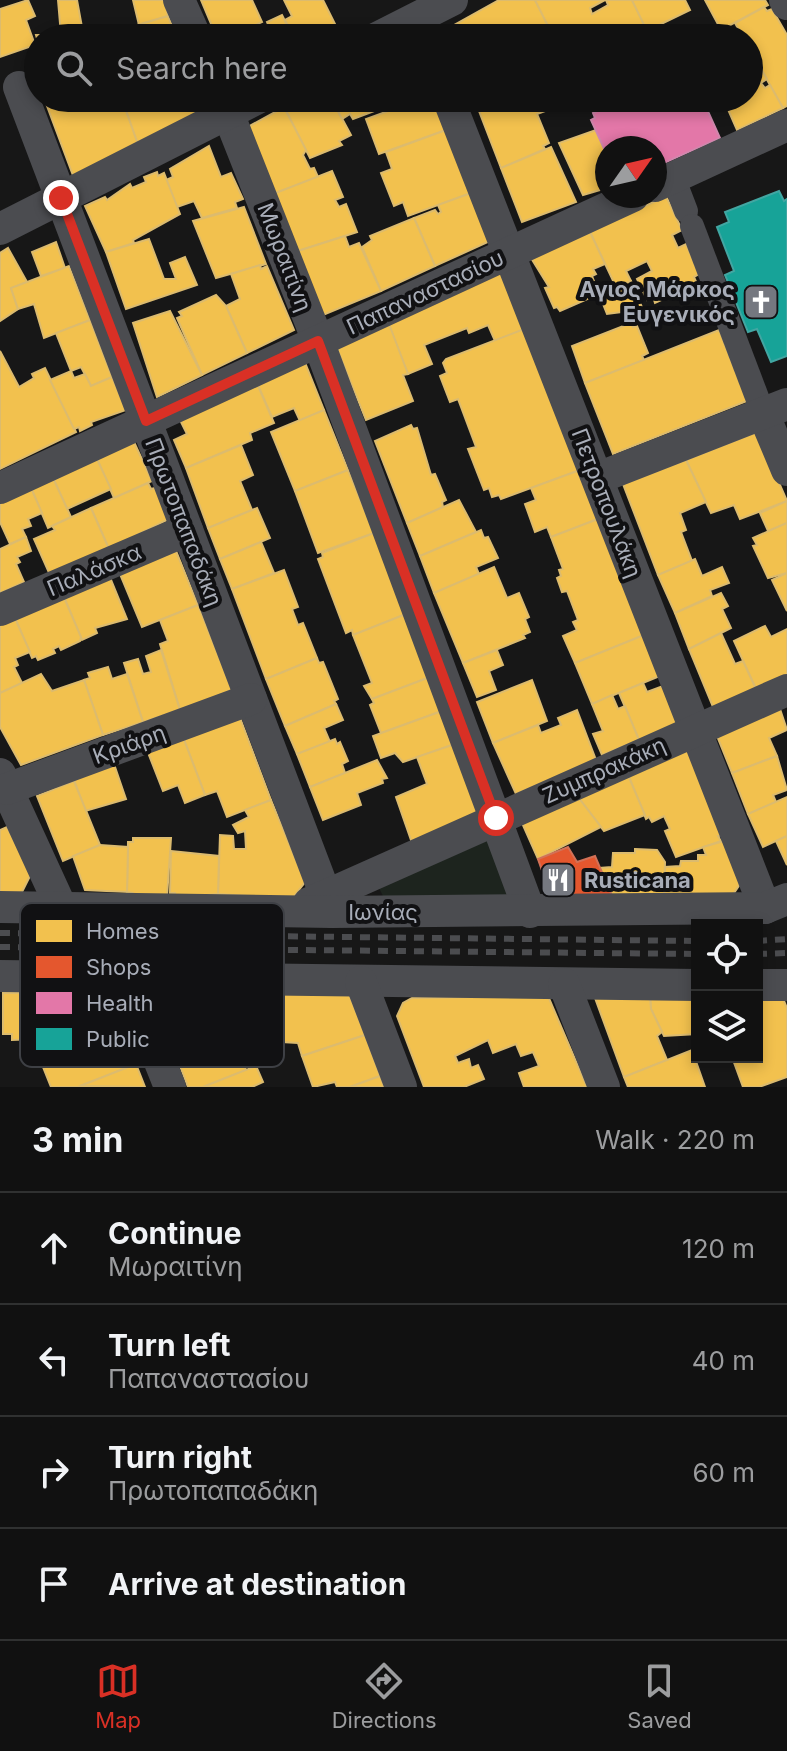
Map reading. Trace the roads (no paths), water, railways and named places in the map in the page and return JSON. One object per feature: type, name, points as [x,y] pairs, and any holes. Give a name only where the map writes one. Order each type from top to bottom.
[{"type":"street","points":[[179,0],[190,24]]},
{"type":"street","points":[[417,19],[452,0]]},
{"type":"street","name":"Πρωτοπαπαδάκη","points":[[19,87],[24,100]]},
{"type":"street","name":"Πρωτοπαπαδάκη","points":[[28,112],[329,904]]},
{"type":"street","points":[[0,229],[214,112]]},
{"type":"street","name":"Μωραιτίνη","points":[[227,112],[318,341],[530,912]]},
{"type":"street","name":"Πετροπουλάκη","points":[[454,112],[696,729],[776,904]]},
{"type":"street","points":[[667,181],[787,125]]},
{"type":"street","points":[[667,186],[689,218],[775,409],[787,470]]},
{"type":"street","name":"Παπαναστασίου","points":[[0,488],[607,208]]},
{"type":"street","points":[[598,478],[775,409]]},
{"type":"street","name":"Παλάσκα","points":[[0,610],[187,530]]},
{"type":"street","name":"Ζυμπρακάκη","points":[[329,904],[496,818],[787,690]]},
{"type":"street","name":"Κριάρη","points":[[3,782],[251,699]]},
{"type":"street","points":[[3,782],[59,903]]},
{"type":"street","name":"Ιωνίας","points":[[284,911],[329,904],[530,912],[776,904]]},
{"type":"street","points":[[0,976],[20,976]]},
{"type":"street","points":[[284,980],[691,985]]},
{"type":"street","points":[[361,982],[401,1087]]},
{"type":"street","points":[[564,984],[604,1087]]},
{"type":"street","points":[[763,985],[787,985]]},
{"type":"street","points":[[162,1067],[170,1087]]},
{"type":"railway","points":[[0,933],[20,933]]},
{"type":"railway","points":[[284,936],[691,941]]},
{"type":"railway","points":[[763,941],[787,939]]},
{"type":"railway","points":[[0,947],[20,947]]},
{"type":"railway","points":[[284,950],[691,954]]},
{"type":"railway","points":[[763,954],[787,953]]},
{"type":"place","name":"Αγιος Μάρκος Ευγενικός","points":[[761,302]]},
{"type":"place","name":"Rusticana","points":[[558,880]]}]
